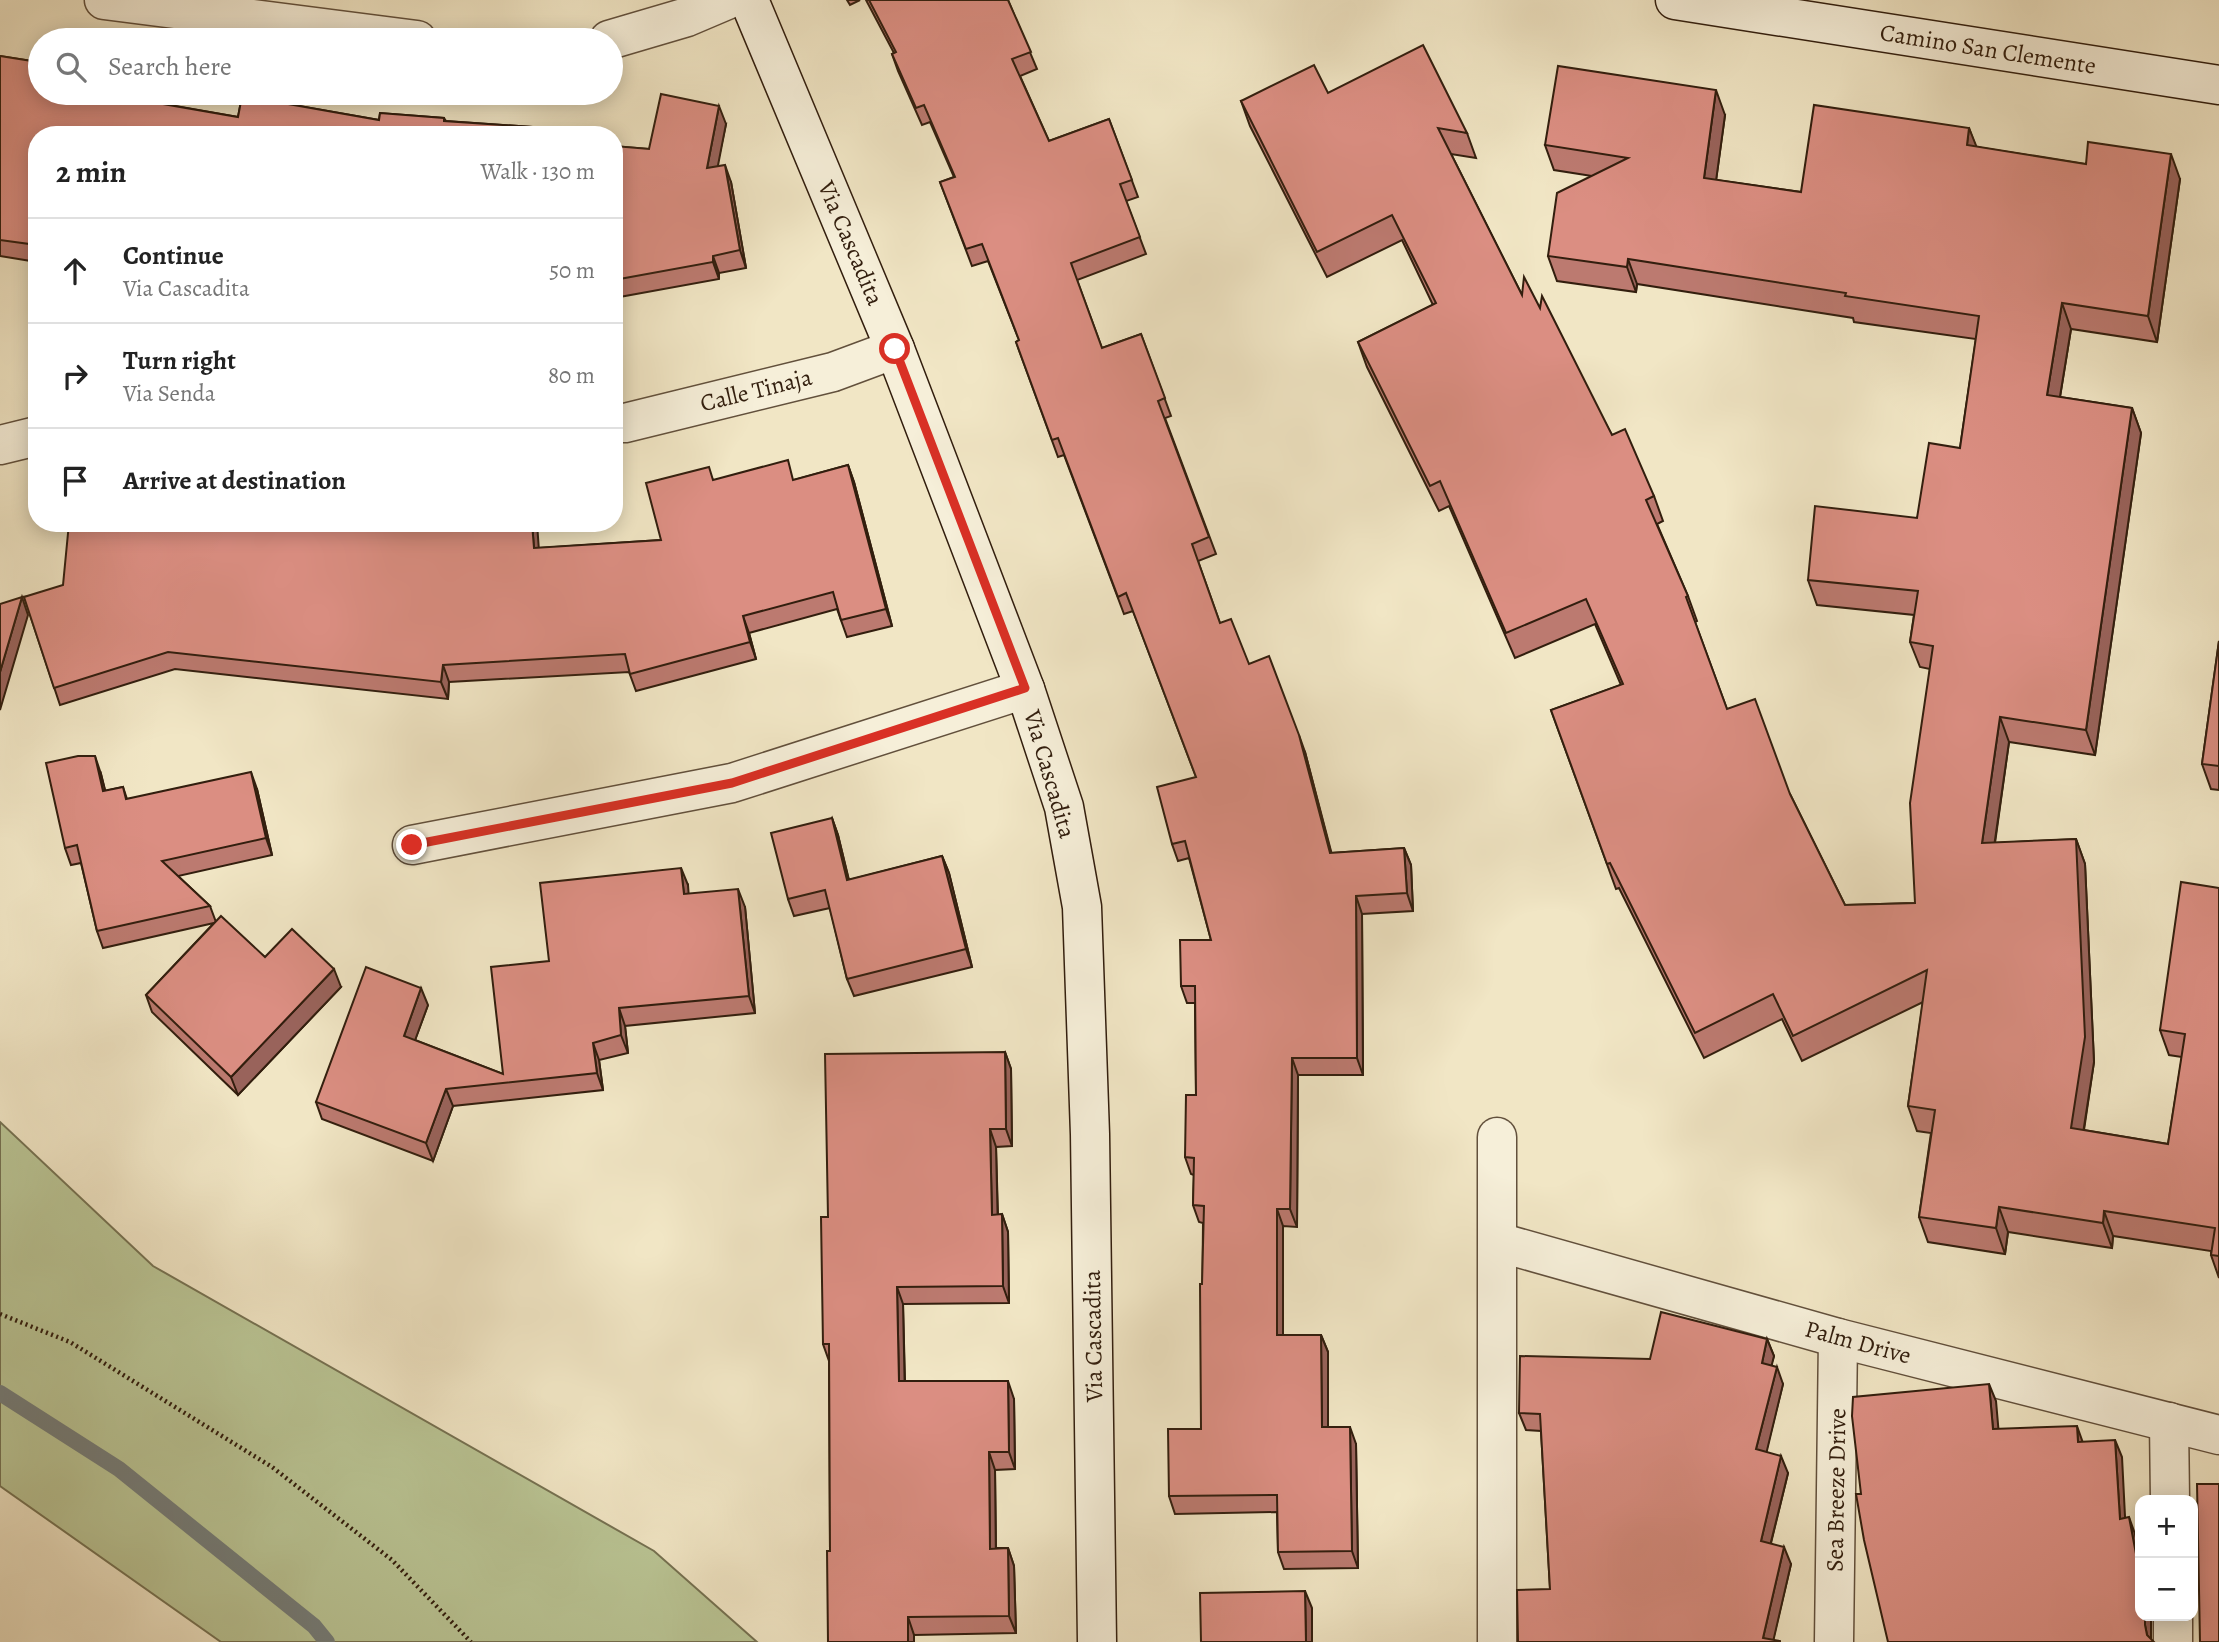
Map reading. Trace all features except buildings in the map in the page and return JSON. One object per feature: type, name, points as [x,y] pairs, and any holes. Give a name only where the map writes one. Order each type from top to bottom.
[{"type":"street","points":[[104,0],[324,28]]},
{"type":"street","points":[[623,36],[687,17],[726,0]]},
{"type":"street","name":"Via Cascadita","points":[[749,0],[895,349],[1025,688],[1064,807],[1082,907],[1090,1134],[1097,1642]]},
{"type":"street","name":"Camino San Clemente","points":[[1675,0],[2219,85]]},
{"type":"street","name":"Calle Tinaja","points":[[623,422],[833,372],[895,349]]},
{"type":"street","points":[[0,445],[28,438]]},
{"type":"street","points":[[412,845],[732,783],[1025,688]]},
{"type":"street","points":[[1497,1137],[1497,1642]]},
{"type":"street","name":"Palm Drive","points":[[1498,1242],[1838,1338],[2219,1435]]},
{"type":"street","name":"Sea Breeze Drive","points":[[1833,1642],[1838,1338]]},
{"type":"street","points":[[2169,1422],[2170,1495]]},
{"type":"street","points":[[2173,1621],[2173,1642]]},
{"type":"path","points":[[0,1314],[70,1342],[272,1467],[392,1560],[471,1642]]},
{"type":"green space","points":[[0,1122],[153,1266],[654,1551],[757,1642],[221,1642],[0,1486]]},
{"type":"waterway","points":[[0,1393],[119,1469],[314,1626],[327,1642]]},
{"type":"route","points":[[412,845],[732,783],[1025,688],[895,349]]}]
